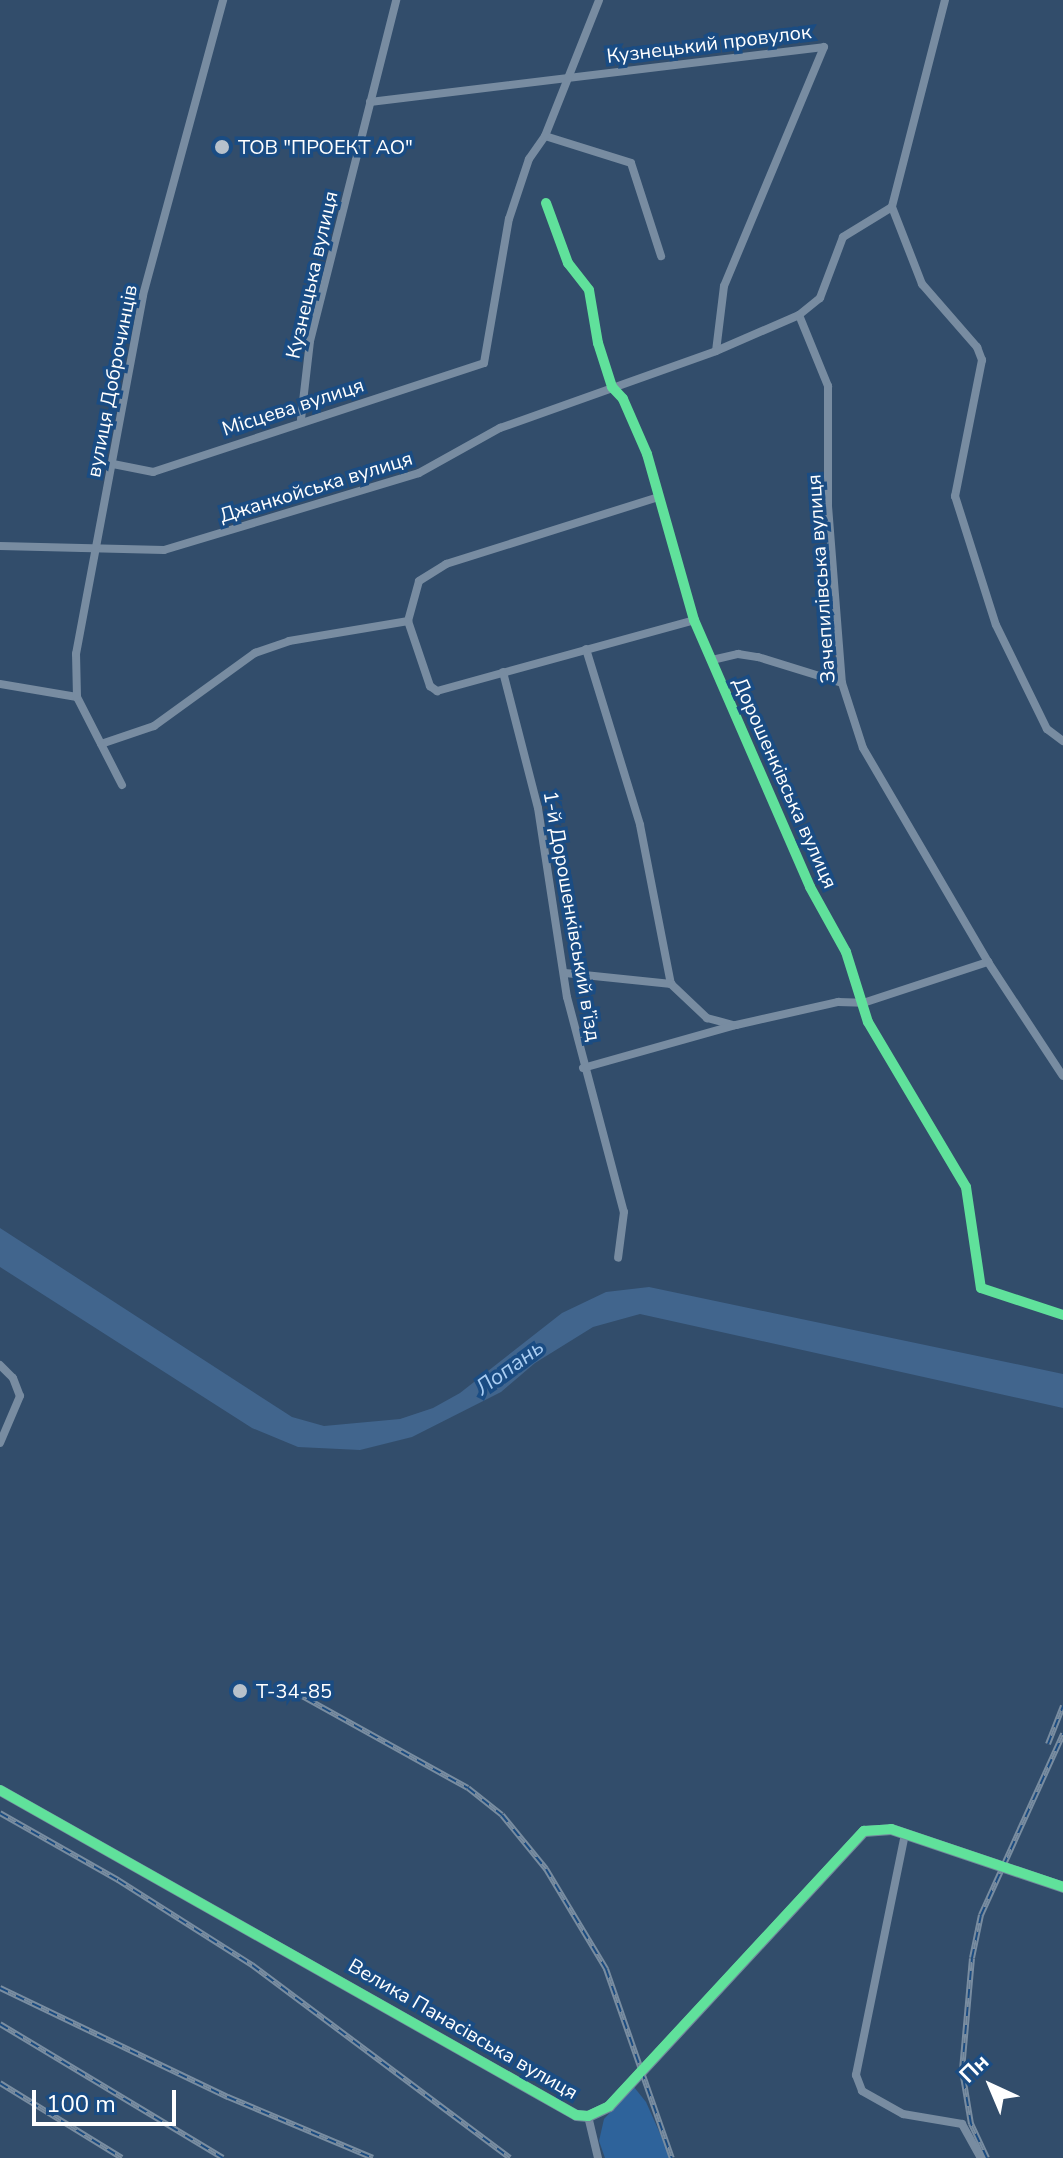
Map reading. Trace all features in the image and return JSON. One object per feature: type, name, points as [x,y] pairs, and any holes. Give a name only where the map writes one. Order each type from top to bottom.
[{"type":"street","name":"вулиця Доброчинців","points":[[77,697],[76,654],[143,295],[223,0]]},
{"type":"street","name":"Кузнецька вулиця","points":[[301,419],[310,341],[396,0]]},
{"type":"street","points":[[599,0],[545,136],[631,163],[661,256]]},
{"type":"street","points":[[945,0],[892,207],[909,261],[982,360],[955,496],[996,625],[1047,729],[1063,741]]},
{"type":"street","name":"Кузнецький провулок","points":[[370,102],[824,47],[724,286],[716,351]]},
{"type":"street","name":"Місцева вулиця","points":[[113,464],[153,472],[301,419],[484,363],[509,219],[529,159],[545,136]]},
{"type":"street","name":"Дорошенківська вулиця","points":[[546,203],[568,263],[589,290],[612,387],[623,399],[647,454],[694,620],[810,887],[846,952],[868,1022],[966,1187],[981,1288],[1063,1315]]},
{"type":"street","name":"Джанкойська вулиця","points":[[0,546],[164,550],[419,473],[500,428],[716,351],[799,315],[820,298],[843,237],[892,207]]},
{"type":"street","name":"Зачепилівська вулиця","points":[[799,315],[828,386],[828,506],[842,683],[863,748],[988,962],[1063,1076]]},
{"type":"street","points":[[658,497],[446,564],[419,581],[408,621],[430,686],[437,691],[694,620]]},
{"type":"street","points":[[101,744],[154,726],[255,653],[289,641],[408,621]]},
{"type":"street","points":[[586,649],[640,825],[671,984],[707,1018],[736,1025]]},
{"type":"street","points":[[712,660],[738,654],[758,657],[842,683]]},
{"type":"street","name":"1-й Дорошенківський в’їзд","points":[[503,672],[538,808],[583,1068],[624,1212],[618,1258]]},
{"type":"street","points":[[0,684],[77,697],[122,785]]},
{"type":"street","points":[[583,1068],[736,1025],[838,1002],[863,1003],[988,962]]},
{"type":"street","points":[[565,973],[671,984]]},
{"type":"street","points":[[0,1365],[13,1378],[20,1396],[0,1443]]},
{"type":"street","name":"Велика Панасівська вулиця","points":[[0,1790],[559,2106],[588,2116],[620,2095],[851,1842],[878,1828],[905,1834],[1063,1887]]},
{"type":"street","points":[[905,1834],[856,2075],[862,2091],[903,2114],[954,2122],[968,2130],[981,2158]]},
{"type":"street","points":[[588,2116],[598,2158]]},
{"type":"shaded area","points":[[634,2087],[646,2102],[671,2158],[605,2158],[599,2141],[604,2119]]},
{"type":"water","name":"Лопань","points":[[0,1228],[292,1417],[324,1426],[400,1419],[433,1408],[460,1393],[562,1313],[606,1292],[649,1287],[1063,1374],[1063,1408],[640,1314],[593,1327],[535,1363],[501,1392],[412,1437],[360,1450],[298,1447],[252,1428],[0,1267]]},
{"type":"railway","points":[[291,1690],[468,1788],[502,1815],[546,1869],[606,1969],[672,2158]]},
{"type":"railway","points":[[1048,1744],[1063,1706]]},
{"type":"railway","points":[[987,2158],[971,2124],[962,2070],[972,1958],[981,1915],[1063,1734]]},
{"type":"railway","points":[[0,1813],[118,1880],[252,1965],[510,2158]]},
{"type":"railway","points":[[0,1988],[228,2097],[373,2158]]},
{"type":"railway","points":[[0,2024],[223,2158]]},
{"type":"railway","points":[[0,2083],[122,2158]]},
{"type":"cycle path","points":[[546,203],[568,263],[589,290],[598,343],[612,387],[623,399],[647,454],[694,620],[810,887],[846,952],[868,1022],[966,1187],[981,1288],[1063,1315]]},
{"type":"cycle path","points":[[0,1790],[576,2115],[588,2116],[609,2106],[864,1831],[891,1829],[1063,1887]]},
{"type":"place","name":"ТОВ \"ПРОЕКТ АО\"","points":[[222,147]]},
{"type":"place","name":"Т-34-85","points":[[240,1691]]}]
